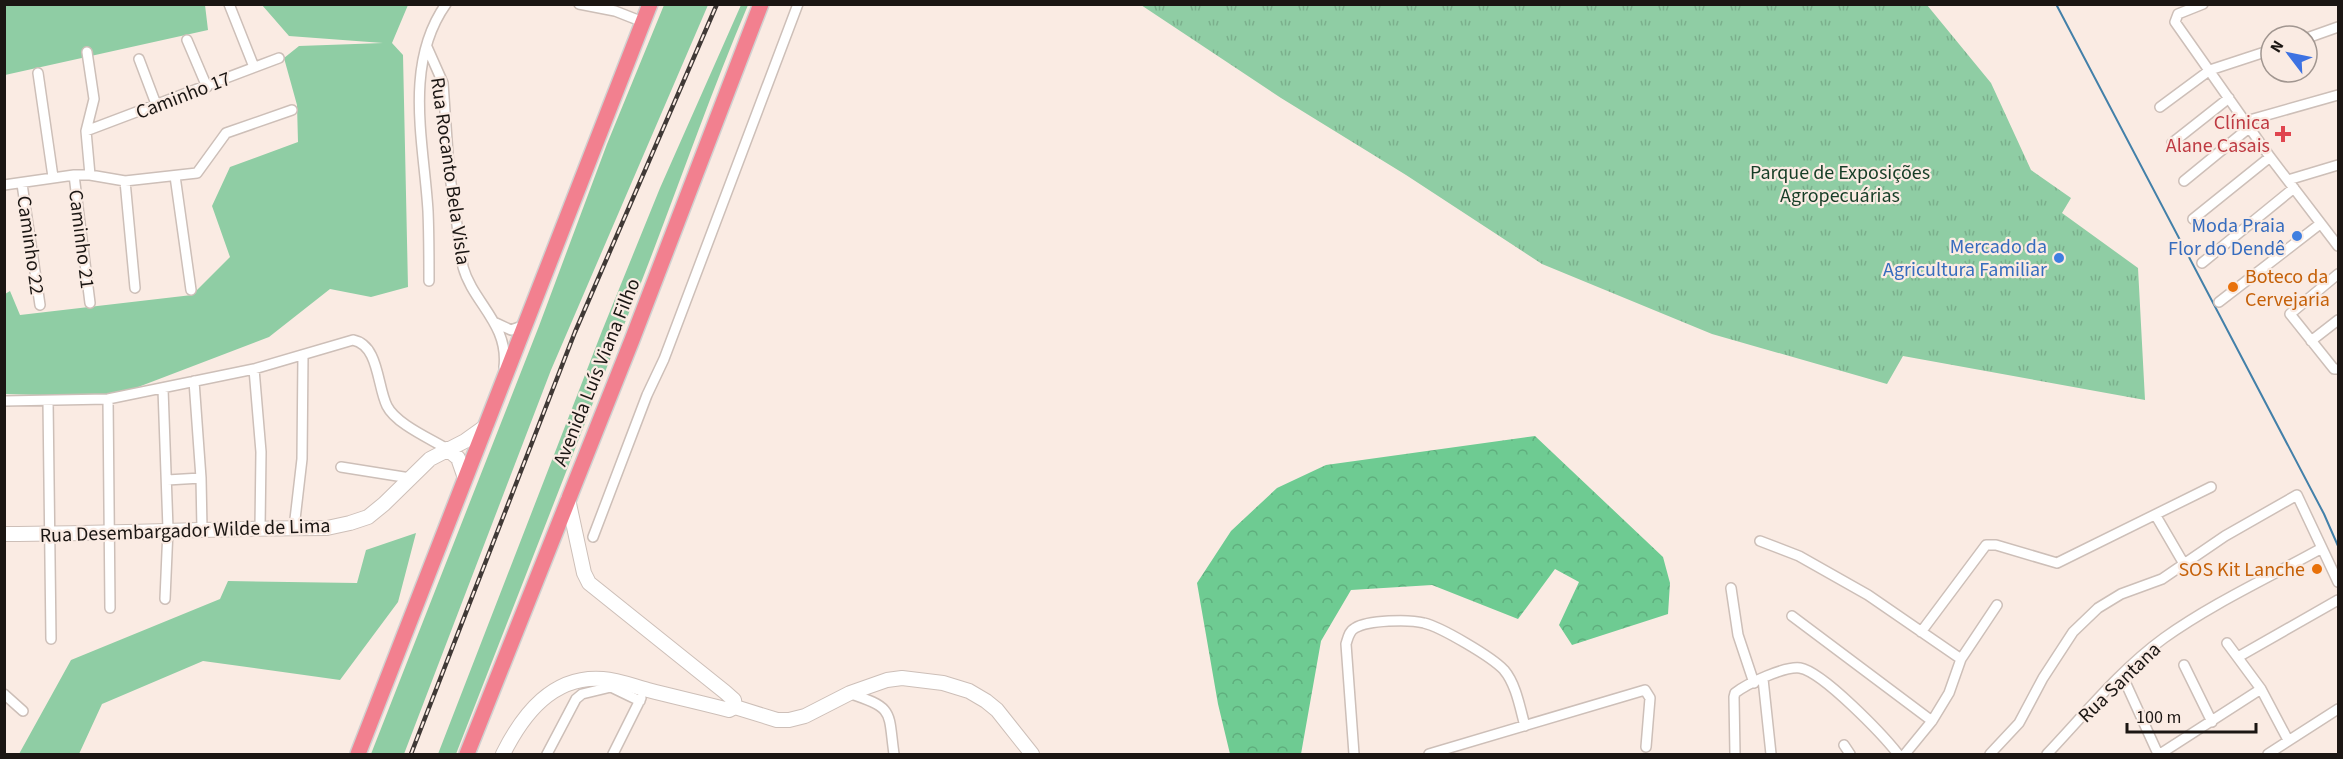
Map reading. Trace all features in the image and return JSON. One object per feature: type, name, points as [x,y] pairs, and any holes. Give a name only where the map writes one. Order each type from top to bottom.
[{"type":"highway","points":[[358,754],[650,4]]},
{"type":"highway","name":"Avenida Luís Viana Filho","points":[[467,754],[636,329],[761,4]]},
{"type":"main road","name":"Rua Desembargador Wilde de Lima","points":[[4,534],[109,534],[168,529],[327,528],[350,523],[368,517],[430,459],[465,441],[486,426]]},
{"type":"main road","points":[[447,449],[458,458],[465,478]]},
{"type":"main road","points":[[568,500],[584,573],[589,583],[725,692],[734,700],[735,707]]},
{"type":"main road","points":[[503,754],[533,706],[561,686],[584,679],[606,679],[642,695],[729,710],[735,707],[777,720],[789,720],[805,716],[850,693],[895,678],[943,683],[969,691],[997,710],[1032,754]]},
{"type":"street","points":[[229,4],[254,67]]},
{"type":"street","points":[[429,281],[428,214],[421,137],[420,85],[422,60],[435,23],[446,4]]},
{"type":"street","points":[[579,4],[619,12],[643,22]]},
{"type":"street","points":[[578,545],[593,533],[664,359],[798,4]]},
{"type":"street","points":[[2203,4],[2178,14],[2175,22],[2270,157],[2320,224],[2337,242]]},
{"type":"street","points":[[2319,34],[2338,27]]},
{"type":"street","points":[[187,40],[207,87]]},
{"type":"street","name":"Rua Rocanto Bela Visla","points":[[427,47],[443,83],[449,169],[463,267],[468,281],[496,323],[505,356],[500,393]]},
{"type":"street","points":[[87,52],[94,104],[86,131],[90,175]]},
{"type":"street","points":[[2160,107],[2210,70],[2259,54]]},
{"type":"street","name":"Caminho 17","points":[[86,131],[279,58]]},
{"type":"street","points":[[139,59],[156,104]]},
{"type":"street","points":[[39,73],[53,177]]},
{"type":"street","points":[[2184,181],[2248,124],[2338,95]]},
{"type":"street","points":[[2172,143],[2229,98]]},
{"type":"street","points":[[4,185],[74,175],[90,175],[125,181],[200,171],[226,133],[292,110]]},
{"type":"street","points":[[2193,219],[2270,157]]},
{"type":"street","points":[[2202,262],[2291,184],[2338,165]]},
{"type":"street","name":"Caminho 21","points":[[74,175],[90,303]]},
{"type":"street","points":[[175,176],[191,290]]},
{"type":"street","points":[[125,181],[135,288]]},
{"type":"street","name":"Caminho 22","points":[[22,184],[40,305]]},
{"type":"street","points":[[2219,302],[2320,224]]},
{"type":"street","points":[[2338,274],[2292,310],[2291,316],[2334,369],[2338,369]]},
{"type":"street","points":[[2311,341],[2338,320]]},
{"type":"street","points":[[496,323],[511,330],[527,323]]},
{"type":"street","points":[[5,401],[108,399],[254,369],[353,340],[366,345],[387,407],[392,414],[447,449]]},
{"type":"street","points":[[294,528],[303,446],[303,355]]},
{"type":"street","points":[[254,369],[261,452],[260,528]]},
{"type":"street","points":[[194,381],[202,529]]},
{"type":"street","points":[[163,389],[168,529],[165,599]]},
{"type":"street","points":[[108,399],[110,608]]},
{"type":"street","points":[[48,401],[51,639]]},
{"type":"street","points":[[341,467],[410,478]]},
{"type":"street","points":[[167,480],[201,478]]},
{"type":"street","points":[[1921,632],[1986,545],[1996,545],[2057,563],[2211,488]]},
{"type":"street","points":[[1990,754],[2019,723],[2054,661],[2083,621],[2108,601],[2134,589],[2155,583],[2225,536],[2297,495],[2338,582]]},
{"type":"street","points":[[2156,516],[2184,564]]},
{"type":"street","points":[[1760,541],[1809,561],[1868,595],[1961,659]]},
{"type":"street","name":"Rua Santana","points":[[2047,754],[2122,675],[2162,640],[2322,548]]},
{"type":"street","points":[[1731,588],[1738,635],[1758,681],[1771,754]]},
{"type":"street","points":[[2238,657],[2338,600]]},
{"type":"street","points":[[1905,754],[1932,721],[1949,693],[1961,659],[1997,605]]},
{"type":"street","points":[[1792,616],[1932,721]]},
{"type":"street","points":[[1354,754],[1346,644],[1350,632],[1355,627],[1374,623],[1421,622],[1496,663],[1504,670],[1513,686],[1525,726]]},
{"type":"street","points":[[2227,644],[2261,689],[2289,740]]},
{"type":"street","points":[[2184,665],[2211,722]]},
{"type":"street","points":[[1735,754],[1734,697],[1738,690],[1782,670],[1799,668],[1812,673],[1851,703],[1898,754]]},
{"type":"street","points":[[2122,675],[2159,754],[2261,689]]},
{"type":"street","points":[[547,754],[576,699],[582,694],[611,687],[642,695],[613,754]]},
{"type":"street","points":[[1429,754],[1645,690],[1650,698],[1646,747]]},
{"type":"street","points":[[850,693],[875,701],[884,708],[889,718],[894,754]]},
{"type":"street","points":[[4,694],[23,711]]},
{"type":"street","points":[[2268,754],[2338,709]]},
{"type":"street","points":[[1844,745],[1850,754]]},
{"type":"green space","points":[[4,5],[205,5],[208,30],[5,75]]},
{"type":"green space","points":[[262,5],[408,5],[392,43],[403,55],[408,287],[371,297],[330,289],[269,337],[112,397],[5,394],[5,294],[10,291],[20,315],[192,295],[230,257],[212,206],[230,167],[298,142],[297,105],[284,58],[299,46],[383,43],[289,36]]},
{"type":"green space","points":[[664,5],[708,5],[551,370],[404,754],[371,754],[539,326],[607,144]]},
{"type":"green space","points":[[741,5],[748,5],[456,754],[438,754],[602,331],[660,188]]},
{"type":"green space","name":"Parque de Exposições Agropecuárias","points":[[1141,5],[1927,5],[1991,83],[2031,170],[2071,198],[2062,213],[2138,268],[2145,400],[1903,356],[1887,384],[1712,334],[1542,264],[1406,175],[1281,98]]},
{"type":"green space","points":[[1535,436],[1663,557],[1670,583],[1668,614],[1572,645],[1559,625],[1579,582],[1555,569],[1518,619],[1432,585],[1351,590],[1321,641],[1301,754],[1230,754],[1218,704],[1197,583],[1231,531],[1277,488],[1326,465]]},
{"type":"green space","points":[[416,533],[398,602],[340,680],[203,661],[102,704],[79,754],[19,754],[71,660],[220,599],[228,581],[357,583],[366,550]]},
{"type":"waterway","points":[[2056,4],[2324,514],[2338,546]]},
{"type":"railway","points":[[411,754],[575,332],[717,4]]},
{"type":"place","name":"Clínica Alane Casais","points":[[2283,134]]},
{"type":"place","name":"Moda Praia Flor do Dendê","points":[[2297,236]]},
{"type":"place","name":"Mercado da Agricultura Familiar","points":[[2059,258]]},
{"type":"place","name":"Boteco da Cervejaria","points":[[2233,287]]},
{"type":"place","name":"SOS Kit Lanche","points":[[2317,569]]}]
